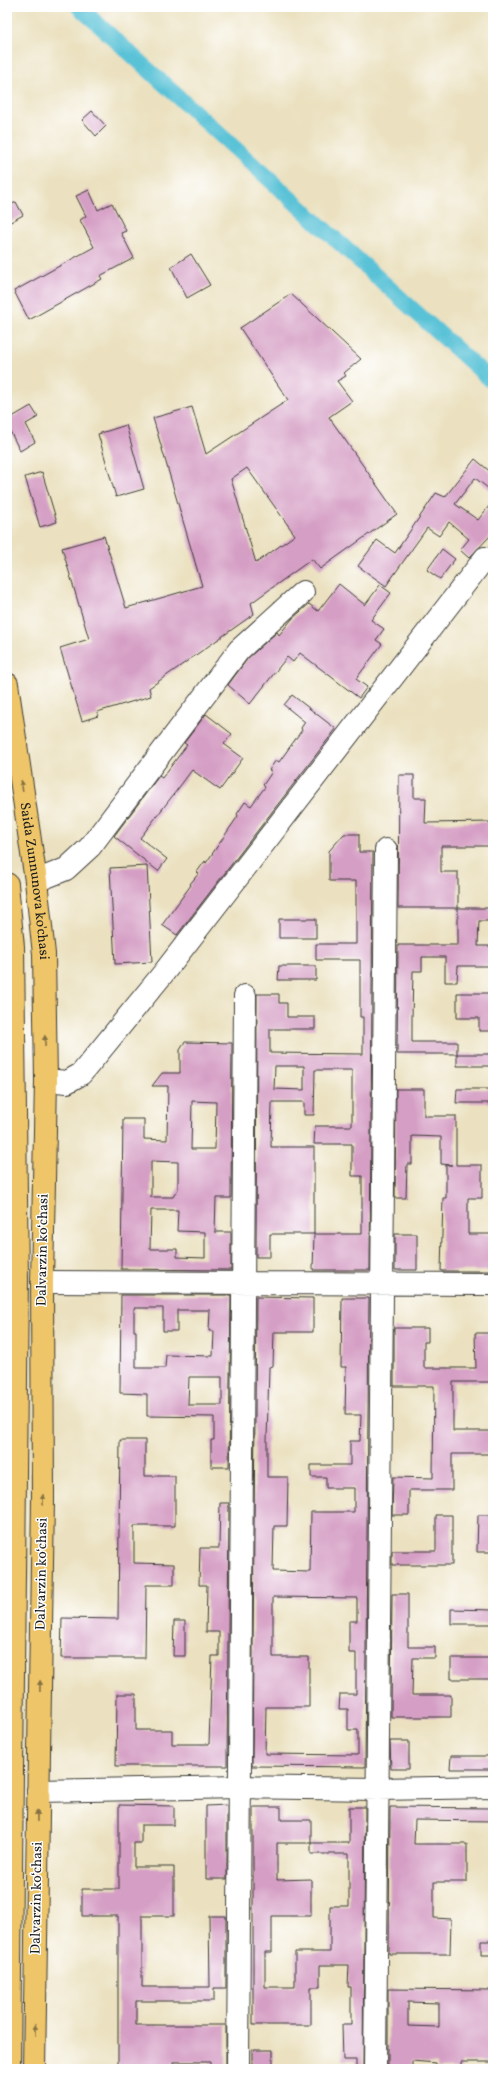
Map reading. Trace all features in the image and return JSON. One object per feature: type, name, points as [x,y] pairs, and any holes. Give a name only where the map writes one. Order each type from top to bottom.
[{"type":"main road","name":"Saida Zunnunova ko'chasi","points":[[7,684],[36,881],[42,941],[46,1080]]},
{"type":"main road","name":"Saida Zunnunova ko'chasi","points":[[7,884],[13,946],[10,1100]]},
{"type":"main road","points":[[13,946],[42,941]]},
{"type":"main road","name":"Dalvarzin koʻchasi","points":[[34,2066],[43,1500],[42,1282],[46,1080]]},
{"type":"main road","name":"Dalvarzin koʻchasi","points":[[9,2067],[17,1279],[10,1100]]},
{"type":"main road","points":[[9,2067],[34,2066]]},
{"type":"street","points":[[46,1080],[67,1082],[81,1074],[162,975],[485,558]]},
{"type":"street","points":[[36,881],[66,869],[90,847],[239,650],[303,592]]},
{"type":"street","points":[[375,2069],[386,850]]},
{"type":"street","points":[[238,2069],[245,996]]},
{"type":"street","points":[[42,1282],[493,1284]]},
{"type":"street","points":[[38,1791],[240,1787],[378,1789],[493,1787]]},
{"type":"building","points":[[92,111],[106,126],[96,136],[82,120]]},
{"type":"building","points":[[89,190],[98,210],[112,203],[126,231],[121,233],[134,258],[100,276],[102,279],[29,320],[14,291],[94,247],[80,220],[86,216],[76,196]]},
{"type":"building","points":[[16,202],[23,215],[7,224],[7,207]]},
{"type":"building","points":[[191,254],[210,285],[187,298],[171,267]]},
{"type":"building","points":[[291,294],[361,359],[344,373],[346,376],[337,381],[352,401],[329,417],[397,514],[320,569],[312,559],[251,603],[254,614],[149,688],[151,696],[97,712],[98,716],[82,721],[60,648],[89,639],[62,548],[104,536],[126,608],[202,586],[153,418],[192,407],[206,454],[288,400],[240,328]],"holes":[[[247,468],[295,535],[256,563],[231,479]]]},
{"type":"building","points":[[31,406],[38,417],[26,424],[35,442],[20,451],[7,425],[7,420]]},
{"type":"building","points":[[126,425],[144,489],[116,497],[98,434]]},
{"type":"building","points":[[475,459],[493,474],[493,492],[475,478],[455,504],[478,520],[493,501],[493,533],[469,558],[460,550],[469,539],[449,522],[439,536],[427,528],[386,586],[358,566],[377,540],[395,553],[436,493],[445,497]]},
{"type":"building","points":[[42,472],[57,522],[40,527],[25,477]]},
{"type":"building","points":[[442,549],[455,559],[440,579],[427,570]]},
{"type":"building","points":[[339,584],[365,605],[380,585],[391,593],[371,620],[384,629],[376,640],[382,644],[356,679],[367,687],[359,698],[300,653],[293,662],[287,657],[250,704],[228,685],[248,658],[277,632],[279,635],[292,619],[309,604],[318,611]]},
{"type":"building","points":[[292,695],[336,729],[177,935],[162,925],[199,873],[197,872],[205,861],[206,863],[238,816],[237,814],[245,802],[251,806],[265,787],[263,785],[272,772],[269,770],[276,760],[279,762],[302,730],[301,728],[305,722],[284,705]]},
{"type":"building","points":[[206,714],[232,734],[224,744],[243,758],[220,790],[192,770],[140,838],[167,859],[158,871],[114,836],[159,776],[162,778],[187,745],[184,743]]},
{"type":"building","points":[[399,775],[414,775],[414,798],[426,798],[425,823],[493,822],[493,846],[441,846],[441,872],[458,872],[458,908],[398,908]]},
{"type":"building","points":[[344,834],[359,834],[359,852],[373,852],[370,1270],[313,1270],[314,1234],[270,1234],[270,1257],[256,1257],[257,994],[279,994],[279,1003],[287,1003],[287,1017],[315,1017],[315,1029],[270,1029],[270,1053],[363,1054],[363,1017],[360,1017],[360,960],[316,960],[316,944],[356,944],[356,881],[329,881],[329,851]],"holes":[[[275,1066],[304,1066],[304,1090],[274,1089]],[[315,1070],[352,1070],[352,1126],[315,1126],[314,1144],[352,1144],[352,1176],[362,1176],[362,1234],[314,1234],[314,1147],[271,1147],[272,1102],[304,1102],[304,1115],[314,1115]]]},
{"type":"building","points":[[147,866],[152,962],[115,964],[110,868]]},
{"type":"building","points":[[458,908],[493,908],[493,921],[479,921],[478,946],[493,946],[493,966],[458,966],[457,982],[445,982],[445,957],[422,957],[422,971],[413,971],[412,1018],[412,1042],[457,1042],[457,1054],[397,1054],[398,945],[458,945]]},
{"type":"building","points":[[279,919],[316,919],[316,938],[279,938]]},
{"type":"building","points":[[279,966],[316,966],[316,980],[278,980]]},
{"type":"building","points":[[457,993],[493,993],[493,1031],[479,1031],[479,1018],[457,1018]]},
{"type":"building","points":[[185,1042],[232,1043],[231,1198],[216,1198],[215,1232],[231,1232],[231,1270],[121,1269],[123,1119],[144,1119],[144,1139],[167,1140],[168,1086],[152,1086],[162,1073],[180,1073],[180,1050]],"holes":[[[192,1101],[216,1102],[215,1149],[191,1149]],[[151,1161],[178,1162],[178,1189],[173,1197],[151,1197]],[[151,1210],[178,1210],[177,1231],[205,1232],[205,1258],[177,1257],[177,1249],[150,1249]]]},
{"type":"building","points":[[457,1054],[493,1054],[493,1066],[457,1066]]},
{"type":"building","points":[[396,1089],[424,1089],[424,1116],[456,1116],[456,1165],[482,1165],[482,1198],[468,1198],[468,1234],[493,1234],[493,1271],[441,1271],[443,1198],[446,1198],[446,1165],[452,1165],[441,1164],[441,1137],[412,1136],[412,1164],[407,1164],[406,1198],[395,1198]]},
{"type":"building","points":[[457,1089],[493,1089],[493,1103],[456,1103]]},
{"type":"building","points":[[395,1234],[417,1234],[417,1270],[395,1270]]},
{"type":"building","points":[[121,1295],[231,1295],[229,1467],[211,1467],[211,1440],[214,1440],[214,1417],[147,1416],[147,1394],[120,1393]],"holes":[[[134,1308],[163,1308],[163,1331],[177,1331],[177,1310],[210,1310],[209,1331],[214,1331],[213,1356],[166,1355],[165,1368],[136,1368],[136,1331],[134,1331]],[[189,1377],[222,1377],[222,1405],[188,1405]]]},
{"type":"building","points":[[256,1297],[313,1298],[313,1332],[274,1332],[273,1366],[269,1367],[267,1441],[267,1477],[288,1477],[287,1526],[274,1526],[273,1571],[310,1572],[311,1512],[354,1512],[354,1488],[326,1488],[326,1477],[311,1477],[311,1465],[350,1465],[350,1441],[360,1441],[361,1415],[345,1415],[346,1367],[341,1367],[342,1298],[369,1298],[365,1767],[252,1766]],"holes":[[[273,1597],[357,1598],[357,1621],[349,1621],[349,1653],[356,1653],[356,1694],[340,1694],[339,1709],[348,1709],[348,1730],[358,1730],[358,1755],[265,1754],[266,1707],[309,1707],[309,1657],[273,1657]]]},
{"type":"building","points":[[394,1328],[428,1328],[428,1342],[424,1342],[424,1368],[476,1368],[475,1333],[493,1333],[493,1382],[453,1382],[453,1431],[493,1431],[493,1454],[452,1454],[452,1490],[409,1490],[409,1515],[392,1515],[393,1477],[433,1478],[434,1386],[394,1386]]},
{"type":"building","points":[[120,1440],[145,1440],[145,1476],[175,1476],[175,1526],[134,1526],[134,1563],[174,1564],[174,1585],[146,1585],[145,1658],[61,1658],[62,1618],[118,1619]]},
{"type":"building","points":[[220,1503],[229,1503],[227,1766],[116,1766],[117,1694],[136,1694],[136,1730],[172,1730],[172,1744],[209,1744],[212,1656],[219,1656],[219,1632],[206,1632],[207,1585],[199,1585],[200,1548],[219,1548]]},
{"type":"building","points":[[436,1515],[452,1515],[452,1565],[392,1565],[392,1551],[436,1551]]},
{"type":"building","points":[[478,1515],[493,1515],[493,1552],[477,1552]]},
{"type":"building","points":[[392,1594],[408,1594],[408,1647],[435,1647],[435,1658],[413,1658],[412,1695],[451,1695],[451,1717],[391,1717]]},
{"type":"building","points":[[451,1609],[493,1610],[493,1624],[451,1624]]},
{"type":"building","points":[[174,1621],[185,1621],[185,1656],[173,1656]]},
{"type":"building","points":[[451,1658],[493,1658],[493,1679],[451,1679]]},
{"type":"building","points":[[390,1741],[409,1741],[409,1769],[391,1769]]},
{"type":"building","points":[[451,1756],[493,1756],[493,1769],[450,1769]]},
{"type":"building","points":[[119,1805],[174,1806],[174,1825],[141,1825],[141,1843],[134,1843],[134,1867],[174,1867],[174,1916],[142,1916],[142,1987],[210,1987],[209,1916],[226,1916],[226,1988],[214,1988],[214,2001],[136,2001],[136,2025],[226,2025],[226,2069],[210,2069],[210,2062],[173,2062],[173,2069],[118,2069],[118,1916],[82,1916],[82,1889],[119,1889]]},
{"type":"building","points":[[227,1805],[227,1879],[206,1879],[206,1806]]},
{"type":"building","points":[[253,1807],[281,1807],[281,1820],[311,1820],[311,1843],[349,1843],[349,1807],[365,1807],[363,2069],[356,2069],[356,2060],[343,2060],[342,2025],[351,2025],[351,1987],[348,1987],[349,1965],[320,1965],[320,1987],[311,1987],[311,2025],[253,2025]],"holes":[[[277,1843],[311,1843],[311,1854],[349,1854],[349,1906],[330,1906],[330,1952],[295,1952],[295,1987],[265,1987],[265,1952],[272,1952],[272,1916],[311,1916],[311,1879],[277,1880]]]},
{"type":"building","points":[[390,1807],[493,1808],[493,1821],[415,1820],[414,1844],[467,1844],[467,1882],[434,1882],[434,1918],[451,1919],[450,1954],[389,1954]]},
{"type":"building","points":[[481,1941],[493,1941],[493,1955],[481,1955]]},
{"type":"building","points":[[388,1989],[493,1990],[493,2062],[461,2062],[461,2069],[436,2069],[436,2063],[412,2061],[412,2069],[388,2069]],"holes":[[[408,2002],[439,2003],[439,2027],[408,2026]]]},
{"type":"building","points":[[252,2050],[273,2050],[273,2069],[252,2069]]},
{"type":"waterway","points":[[79,7],[493,382]]}]
